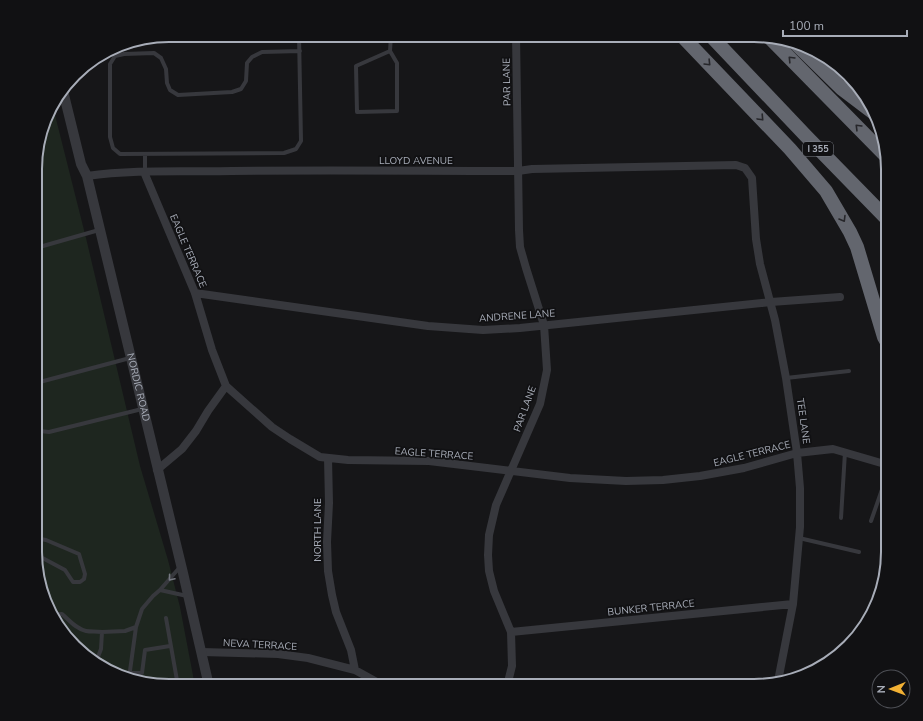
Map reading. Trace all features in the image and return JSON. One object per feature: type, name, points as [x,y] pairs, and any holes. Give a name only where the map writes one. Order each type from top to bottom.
[{"type":"highway","points":[[688,42],[790,148],[826,191],[857,247],[881,328]]},
{"type":"highway","name":"I 355","points":[[717,42],[881,213]]},
{"type":"highway","points":[[776,44],[880,149]]},
{"type":"highway","points":[[806,54],[842,89],[864,105]]},
{"type":"street","name":"PAR LANE","points":[[509,679],[512,666],[511,632],[494,591],[489,571],[489,535],[496,505],[535,417],[544,387],[547,370],[544,325],[520,246],[516,42]]},
{"type":"street","name":"NORDIC ROAD","points":[[64,97],[80,164],[87,176],[157,470],[182,565],[208,679]]},
{"type":"street","name":"LLOYD AVENUE","points":[[87,176],[144,172],[518,171],[532,169],[728,165],[736,165],[745,168]]},
{"type":"street","name":"TEE LANE","points":[[745,168],[752,178],[756,239],[760,264],[775,320],[786,378],[797,453],[800,488],[799,538],[794,604],[779,677]]},
{"type":"street","name":"EAGLE TERRACE","points":[[144,172],[195,294],[212,350],[226,386],[255,413],[290,439],[320,457],[348,460],[429,461],[596,480],[626,481],[663,480],[700,476],[728,471],[797,453],[833,449],[881,463]]},
{"type":"street","name":"ANDRENE LANE","points":[[195,294],[428,326],[483,330],[770,302],[840,297]]},
{"type":"street","points":[[157,470],[182,449],[226,386]]},
{"type":"street","name":"NORTH LANE","points":[[328,458],[328,571],[333,600],[351,650],[355,670]]},
{"type":"street","name":"BUNKER TERRACE","points":[[511,632],[794,604]]},
{"type":"street","name":"NEVA TERRACE","points":[[202,652],[278,654],[308,658],[355,670],[371,679]]},
{"type":"lane","points":[[299,42],[300,51],[301,141],[296,149],[284,153],[120,154],[113,148],[110,137],[110,64],[115,56],[124,54],[154,53],[161,58],[166,69],[166,83],[170,90],[178,94],[232,92],[241,89],[246,81],[247,63],[252,56],[262,52],[300,51]]},
{"type":"lane","points":[[390,51],[356,66],[357,112],[397,111],[397,63],[390,51],[391,42]]},
{"type":"lane","points":[[144,172],[145,154]]},
{"type":"lane","points":[[42,246],[100,230]]},
{"type":"lane","points":[[42,381],[130,358]]},
{"type":"lane","points":[[786,378],[849,371]]},
{"type":"lane","points":[[42,431],[49,432],[143,408]]},
{"type":"lane","points":[[841,518],[845,452]]},
{"type":"lane","points":[[871,521],[881,492]]},
{"type":"lane","points":[[799,538],[859,552]]},
{"type":"lane","points":[[42,539],[79,554],[85,574],[84,579],[80,582],[74,582],[65,570],[42,558]]},
{"type":"lane","points":[[130,672],[136,627],[142,609],[182,565]]},
{"type":"lane","points":[[160,590],[189,596]]},
{"type":"lane","points":[[58,614],[62,614],[75,626],[86,631],[125,631],[136,627]]},
{"type":"lane","points":[[166,618],[177,679]]},
{"type":"lane","points":[[98,657],[101,649],[102,632]]},
{"type":"lane","points":[[135,675],[142,673],[145,650],[170,646]]},
{"type":"shaded area","points":[[55,115],[86,238],[140,466],[168,560],[180,607],[194,679],[161,679],[145,677],[113,666],[99,658],[79,642],[59,615],[46,585],[42,560],[42,169],[46,136]]}]
